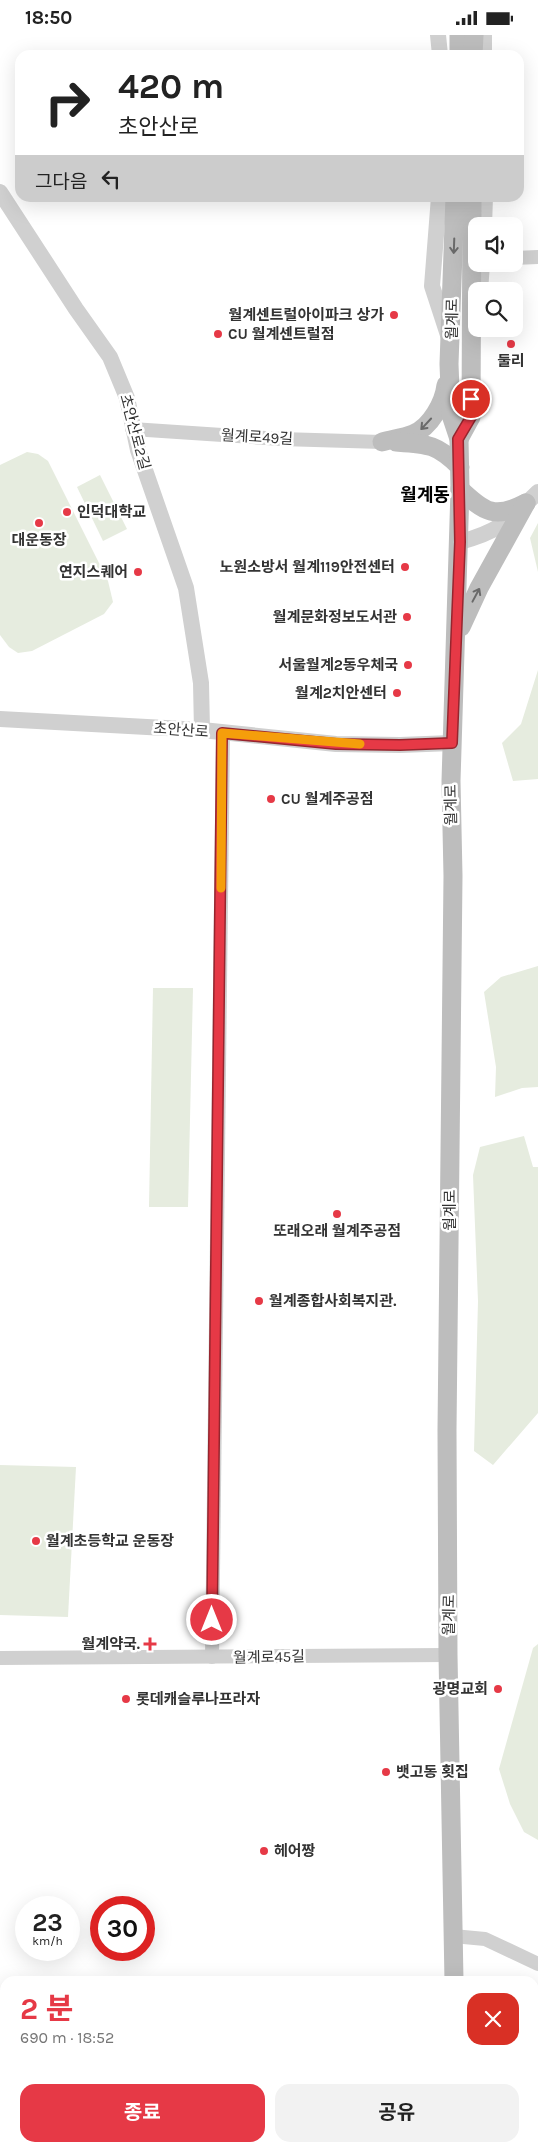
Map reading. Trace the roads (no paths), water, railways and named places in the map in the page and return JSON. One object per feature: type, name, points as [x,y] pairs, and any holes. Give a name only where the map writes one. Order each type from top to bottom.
[{"type":"main road","points":[[459,50],[460,35]]},
{"type":"main road","points":[[473,50],[474,35]]},
{"type":"main road","name":"월계로","points":[[454,1976],[448,1655],[452,743],[460,542],[460,467],[458,439],[451,415],[450,355],[455,202]]},
{"type":"main road","name":"월계로","points":[[458,439],[471,417],[472,202]]},
{"type":"main road","points":[[382,441],[415,433],[426,426],[445,394],[450,355]]},
{"type":"main road","points":[[382,441],[432,446],[444,451],[460,467]]},
{"type":"main road","points":[[460,489],[487,511],[504,513],[532,497]]},
{"type":"main road","points":[[456,640],[469,607],[532,497]]},
{"type":"street","points":[[438,35],[440,50]]},
{"type":"street","points":[[484,35],[484,50]]},
{"type":"street","name":"초안산로2길","points":[[0,192],[76,309],[110,357],[127,398],[132,429],[186,588],[201,683],[202,730]]},
{"type":"street","points":[[439,202],[432,286],[450,355]]},
{"type":"street","points":[[484,217],[485,202]]},
{"type":"street","points":[[523,257],[538,257]]},
{"type":"street","points":[[471,345],[472,337]]},
{"type":"street","name":"월계로49길","points":[[132,429],[281,439],[382,441]]},
{"type":"street","points":[[460,542],[487,535],[506,524],[532,497]]},
{"type":"street","name":"초안산로","points":[[0,719],[202,730],[336,744],[400,745],[452,743]]},
{"type":"street","points":[[212,1657],[222,733]]},
{"type":"street","name":"월계로45길","points":[[0,1659],[448,1655]]},
{"type":"street","points":[[453,1936],[485,1939],[538,1964]]},
{"type":"place","name":"월계센트럴아이파크 상가","points":[[394,315]]},
{"type":"place","name":"CU 월계센트럴점","points":[[218,334]]},
{"type":"place","name":"둘리","points":[[511,344]]},
{"type":"place","name":"인덕대학교","points":[[67,512]]},
{"type":"place","name":"대운동장","points":[[39,523]]},
{"type":"place","name":"노원소방서 월계119안전센터","points":[[405,567]]},
{"type":"place","name":"연지스퀘어","points":[[138,572]]},
{"type":"place","name":"월계문화정보도서관","points":[[407,617]]},
{"type":"place","name":"서울월계2동우체국","points":[[408,665]]},
{"type":"place","name":"월계2치안센터","points":[[397,693]]},
{"type":"place","name":"CU 월계주공점","points":[[271,799]]},
{"type":"place","name":"또래오래 월계주공점","points":[[337,1214]]},
{"type":"place","name":"월계종합사회복지관.","points":[[259,1301]]},
{"type":"place","name":"월계초등학교 운동장","points":[[36,1541]]},
{"type":"place","name":"월계약국.","points":[[150,1644]]},
{"type":"place","name":"광명교회","points":[[498,1689]]},
{"type":"place","name":"롯데캐슬루나프라자","points":[[126,1699]]},
{"type":"place","name":"뱃고동 횟집","points":[[386,1772]]},
{"type":"place","name":"헤어짱","points":[[264,1851]]},
{"type":"district","name":"월계동","points":[[425,495]]}]
